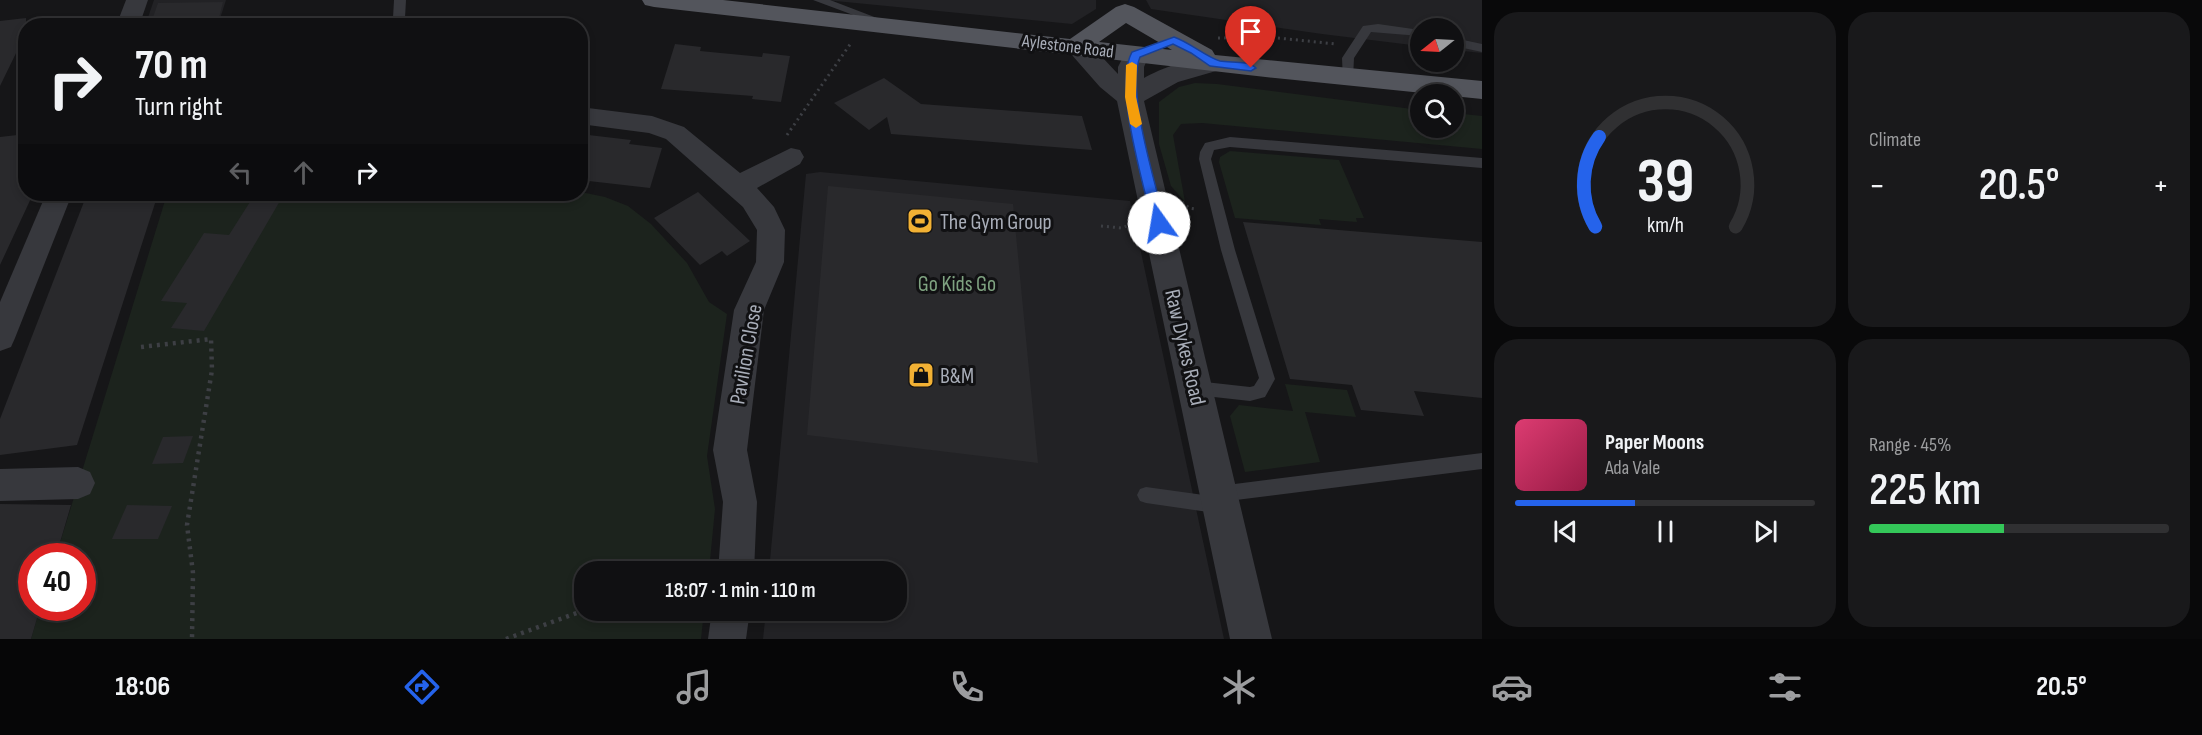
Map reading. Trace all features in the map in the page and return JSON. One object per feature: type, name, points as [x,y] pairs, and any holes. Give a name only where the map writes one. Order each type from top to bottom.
[{"type":"main road","name":"Aylestone Road","points":[[654,0],[877,23],[1136,55],[1211,51],[1347,78],[1482,90]]},
{"type":"main road","points":[[1122,6],[1174,40],[1195,50],[1211,51]]},
{"type":"main road","points":[[1077,46],[1122,6]]},
{"type":"main road","points":[[1122,6],[1136,55],[1174,40]]},
{"type":"street","points":[[130,18],[137,0]]},
{"type":"street","points":[[1077,46],[1109,81],[1130,97],[1211,51]]},
{"type":"street","name":"Raw Dykes Road","points":[[1136,55],[1131,67],[1130,97],[1251,639]]},
{"type":"street","name":"Pavilion Close","points":[[588,116],[652,125],[675,133],[739,186],[764,214],[771,230],[770,262],[749,310],[730,450],[740,502],[737,561]]},
{"type":"street","points":[[739,186],[791,157]]},
{"type":"street","points":[[0,339],[56,201]]},
{"type":"street","points":[[0,485],[78,483]]},
{"type":"street","points":[[727,639],[729,621]]},
{"type":"lane","points":[[398,18],[400,0]]},
{"type":"lane","points":[[819,0],[877,23]]},
{"type":"lane","points":[[1347,78],[1348,58],[1367,29],[1410,32]]},
{"type":"lane","points":[[1464,44],[1482,48]]},
{"type":"lane","points":[[1196,388],[1250,394],[1259,392],[1267,379],[1228,250],[1205,159],[1210,146],[1230,142],[1482,163]]},
{"type":"lane","points":[[1146,495],[1221,500],[1482,461]]},
{"type":"path","points":[[791,157],[782,142],[877,23]]},
{"type":"path","points":[[1211,51],[1268,37],[1356,46]]},
{"type":"path","points":[[1101,226],[1122,228]]},
{"type":"path","points":[[141,347],[211,339],[212,370],[187,525],[193,573],[192,639]]},
{"type":"path","points":[[506,639],[574,614]]},
{"type":"shaded area","points":[[154,0],[226,0],[220,18],[148,18]]},
{"type":"shaded area","points":[[825,0],[1096,0],[1096,9],[1072,24]]},
{"type":"shaded area","points":[[1146,0],[1482,0],[1482,53],[1464,51],[1464,18],[1410,18],[1410,45],[1151,9]]},
{"type":"shaded area","points":[[1195,83],[1217,84],[1410,109],[1410,138],[1464,138],[1464,114],[1482,116],[1482,149],[1202,123],[1181,124],[1173,135],[1185,202],[1171,186],[1159,144],[1159,102],[1179,87]]},
{"type":"shaded area","points":[[1230,151],[1339,160],[1364,218],[1356,218],[1357,222],[1319,219],[1321,225],[1235,218],[1219,162],[1220,157]]},
{"type":"shaded area","points":[[820,172],[1130,201],[1224,639],[763,639],[765,621],[907,621],[907,561],[770,561],[806,174]]},
{"type":"shaded area","points":[[588,193],[628,206],[651,224],[687,263],[709,302],[727,314],[707,456],[715,509],[710,561],[574,561],[574,621],[703,621],[701,639],[31,639],[36,621],[96,621],[96,543],[60,543],[165,201],[588,201]]},
{"type":"shaded area","points":[[1285,384],[1347,390],[1356,417],[1305,412],[1320,462],[1245,472],[1230,416],[1239,405],[1293,411]]},
{"type":"building","points":[[223,2],[219,18],[153,18],[158,3]]},
{"type":"building","points":[[18,19],[18,49],[0,86],[0,21]]},
{"type":"building","points":[[675,44],[701,47],[700,51],[762,57],[763,53],[790,56],[781,102],[752,99],[753,96],[661,89]]},
{"type":"building","points":[[884,78],[921,104],[1082,116],[1092,150],[891,134],[887,117],[869,130],[834,103]]},
{"type":"building","points":[[18,135],[18,201],[30,201],[0,265],[0,137]]},
{"type":"building","points":[[588,135],[631,140],[629,144],[662,148],[650,188],[588,181]]},
{"type":"building","points":[[828,186],[1013,204],[1038,463],[807,435]]},
{"type":"building","points":[[698,192],[750,241],[727,256],[722,251],[700,265],[654,218]]},
{"type":"building","points":[[84,201],[156,201],[77,445],[0,455],[0,419]]},
{"type":"building","points":[[251,201],[280,201],[204,331],[171,328],[187,303],[161,301],[204,233],[229,235]]},
{"type":"building","points":[[1243,222],[1482,242],[1482,398],[1414,391],[1424,416],[1361,410],[1352,385],[1290,379]]},
{"type":"building","points":[[193,436],[183,463],[152,464],[163,437]]},
{"type":"building","points":[[0,504],[71,505],[60,543],[18,543],[18,621],[36,621],[31,639],[0,639]]},
{"type":"building","points":[[127,505],[172,506],[158,539],[112,539]]},
{"type":"slow traffic","points":[[1132,65],[1130,97],[1136,124]]},
{"type":"place","name":"The Gym Group","points":[[920,221]]},
{"type":"place","name":"B&M","points":[[921,375]]},
{"type":"route","points":[[1159,223],[1130,97],[1131,67],[1136,55],[1174,40],[1214,63],[1251,68]]},
{"type":"park label","name":"Go Kids Go","points":[[957,283]]}]
